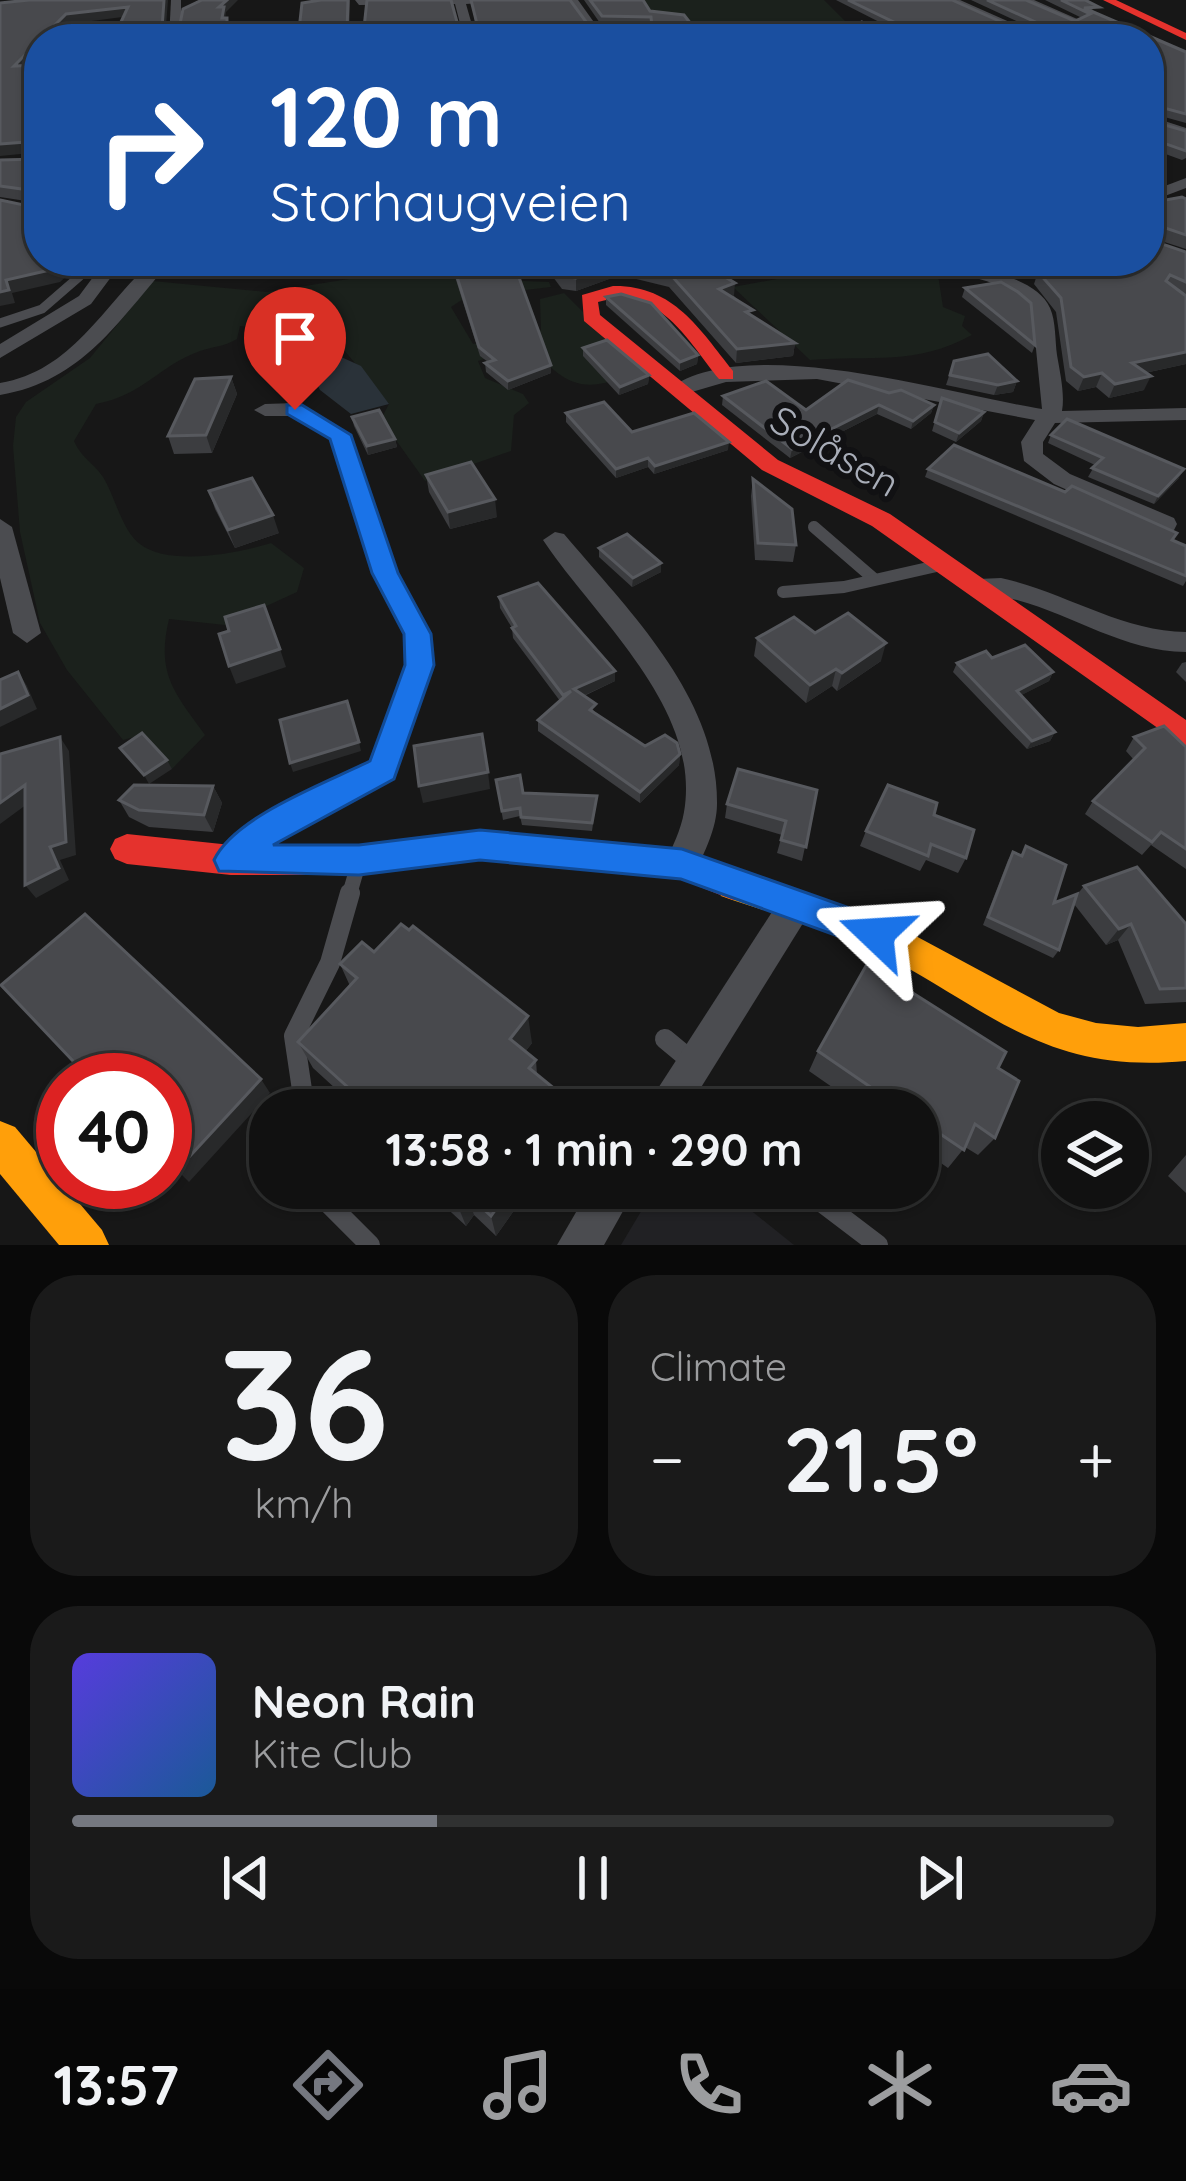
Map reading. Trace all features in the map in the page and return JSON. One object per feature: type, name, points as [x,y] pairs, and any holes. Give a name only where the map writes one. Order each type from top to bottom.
[{"type":"street","points":[[355,18],[359,1],[519,0]]},
{"type":"street","points":[[573,0],[593,24]]},
{"type":"street","points":[[951,0],[1007,24]]},
{"type":"street","points":[[1025,0],[1079,22]]},
{"type":"street","points":[[1108,0],[1157,24]]},
{"type":"street","points":[[0,352],[66,315],[104,276]]},
{"type":"street","points":[[0,389],[40,382],[73,363],[149,276]]},
{"type":"street","points":[[973,276],[1033,295],[1041,308],[1052,416],[1030,449],[1036,464],[1165,524]]},
{"type":"street","name":"Solåsen","points":[[726,375],[659,296],[619,286],[588,299],[591,317],[770,465],[860,508],[978,588],[1006,589],[1146,640],[1186,642]]},
{"type":"street","points":[[678,390],[726,375],[841,374],[1052,416],[1186,414]]},
{"type":"street","points":[[231,860],[272,826],[382,770],[419,665],[418,634],[385,573],[340,435],[295,410],[265,410]]},
{"type":"street","points":[[1,537],[27,633]]},
{"type":"street","points":[[555,540],[661,676],[692,736],[702,806],[682,864]]},
{"type":"street","points":[[978,588],[1186,736]]},
{"type":"street","points":[[127,850],[231,860],[359,860],[480,845],[682,864],[876,934],[1000,1007],[1071,1040],[1142,1050],[1186,1042]]},
{"type":"street","points":[[680,1083],[794,908]]},
{"type":"street","points":[[0,1142],[87,1245]]},
{"type":"street","points":[[580,1245],[602,1209]]},
{"type":"lane","points":[[0,323],[58,300],[80,276]]},
{"type":"lane","points":[[814,527],[873,578]]},
{"type":"lane","points":[[783,592],[819,591],[941,565]]},
{"type":"lane","points":[[302,1089],[294,1036],[330,963],[359,860]]},
{"type":"lane","points":[[334,1209],[370,1245]]},
{"type":"lane","points":[[831,1209],[878,1245]]},
{"type":"shaded area","points":[[641,0],[824,0],[848,24],[688,24],[649,12]]},
{"type":"shaded area","points":[[368,276],[549,282],[551,287],[466,297],[451,307],[473,344],[541,330],[540,299],[564,293],[613,342],[583,350],[611,381],[574,382],[528,345],[478,361],[485,378],[523,394],[529,403],[514,415],[511,451],[425,481],[381,419],[389,404],[329,332],[285,339],[278,330],[240,326],[232,342],[185,357],[127,394],[96,404],[74,441],[103,477],[140,544],[186,556],[223,554],[271,543],[304,568],[297,592],[225,625],[169,619],[165,654],[170,682],[205,735],[172,769],[138,736],[123,740],[67,670],[40,623],[20,532],[13,446],[16,417],[26,402],[90,358],[153,281],[267,292]]},
{"type":"shaded area","points":[[938,276],[943,307],[965,316],[962,326],[972,335],[912,355],[810,360],[733,287],[777,279]]},
{"type":"shaded area","points":[[330,352],[361,366],[389,404],[351,414],[320,390],[311,372]]},
{"type":"shaded area","points":[[642,1209],[749,1209],[794,1245],[621,1245]]},
{"type":"building","points":[[164,0],[162,24],[120,24],[128,7],[66,14],[56,24],[24,24],[24,56],[14,66],[24,66],[24,142],[0,144],[0,3]]},
{"type":"building","points":[[202,0],[227,0],[219,7],[224,7],[222,18],[227,18],[227,24],[180,24],[183,9]]},
{"type":"building","points":[[348,0],[347,24],[300,24],[302,3]]},
{"type":"building","points":[[367,0],[451,0],[458,24],[364,24]]},
{"type":"building","points":[[471,0],[570,0],[588,24],[477,24]]},
{"type":"building","points":[[590,0],[643,0],[650,11],[684,15],[691,24],[652,24],[651,17],[602,16]]},
{"type":"building","points":[[848,0],[952,0],[1006,24],[898,24]]},
{"type":"building","points":[[987,0],[1026,0],[1075,21],[1090,14],[1061,0],[1085,0],[1099,7],[1084,8],[1121,24],[1040,24]]},
{"type":"building","points":[[1164,43],[1186,52],[1186,114],[1164,108]]},
{"type":"building","points":[[1164,125],[1186,131],[1186,151],[1164,143]]},
{"type":"building","points":[[24,159],[24,189],[0,186],[0,160]]},
{"type":"building","points":[[1186,199],[1186,235],[1164,227],[1164,200]]},
{"type":"building","points":[[0,200],[24,205],[24,276],[6,280],[9,290],[0,292]]},
{"type":"building","points":[[1164,245],[1186,252],[1186,282],[1170,275],[1166,281],[1186,296],[1186,352],[1132,363],[1151,376],[1115,384],[1102,373],[1084,377],[1071,367],[1061,298],[1042,276],[1164,276]]},
{"type":"building","points":[[457,276],[518,276],[551,365],[508,381],[485,363],[495,360],[479,347]]},
{"type":"building","points":[[672,276],[723,276],[735,283],[719,289],[795,343],[737,349]]},
{"type":"building","points":[[1001,282],[1031,303],[1035,345],[965,288]]},
{"type":"building","points":[[621,294],[651,303],[698,355],[680,362],[606,297]]},
{"type":"building","points":[[607,340],[649,375],[620,387],[583,348]]},
{"type":"building","points":[[988,354],[1017,381],[998,385],[950,375],[954,361]]},
{"type":"building","points":[[231,377],[206,435],[168,436],[195,379]]},
{"type":"building","points":[[848,380],[889,393],[901,390],[934,405],[913,421],[879,405],[792,449],[723,396],[766,381],[806,410]]},
{"type":"building","points":[[942,398],[984,412],[959,433],[935,422]]},
{"type":"building","points":[[604,402],[632,432],[694,413],[729,442],[655,466],[648,458],[616,469],[566,413]]},
{"type":"building","points":[[379,410],[395,439],[367,446],[352,417]]},
{"type":"building","points":[[1067,419],[1184,469],[1158,496],[1092,468],[1103,458],[1051,435]]},
{"type":"building","points":[[954,445],[1065,492],[1072,486],[1177,533],[1172,540],[1186,546],[1186,576],[928,469]]},
{"type":"building","points":[[471,462],[495,499],[448,512],[426,475]]},
{"type":"building","points":[[252,478],[273,515],[228,530],[209,491]]},
{"type":"building","points":[[753,479],[792,509],[796,545],[758,543]]},
{"type":"building","points":[[627,534],[661,563],[633,578],[599,548]]},
{"type":"building","points":[[538,583],[615,671],[574,689],[596,704],[590,710],[645,746],[665,735],[677,743],[680,754],[640,792],[538,720],[571,691],[563,695],[512,628],[516,626],[499,597]]},
{"type":"building","points":[[264,605],[280,649],[229,666],[219,634],[229,631],[225,617]]},
{"type":"building","points":[[848,613],[886,643],[842,673],[836,669],[810,685],[757,638],[794,617],[815,633]]},
{"type":"building","points":[[1025,645],[1053,672],[1017,691],[1055,732],[1032,741],[957,663],[986,651],[992,658]]},
{"type":"building","points":[[18,672],[28,695],[0,709],[0,680]]},
{"type":"building","points":[[347,701],[359,742],[290,763],[280,720]]},
{"type":"building","points":[[1164,726],[1186,747],[1186,849],[1161,832],[1152,842],[1093,801],[1145,748],[1134,737]]},
{"type":"building","points":[[142,733],[167,760],[144,775],[120,748]]},
{"type":"building","points":[[482,734],[488,772],[419,786],[414,746]]},
{"type":"building","points":[[60,737],[66,842],[50,847],[59,868],[25,885],[25,785],[0,803],[0,754]]},
{"type":"building","points":[[738,769],[817,790],[806,847],[781,840],[786,821],[727,804]]},
{"type":"building","points":[[520,775],[523,793],[597,796],[592,823],[521,817],[520,808],[502,811],[496,780]]},
{"type":"building","points":[[134,785],[213,786],[204,815],[139,810],[119,800]]},
{"type":"building","points":[[888,785],[937,803],[934,815],[974,830],[966,858],[931,844],[928,856],[866,831]]},
{"type":"building","points":[[1026,846],[1066,865],[1054,903],[1077,894],[1059,950],[988,917],[1013,852],[1022,856]]},
{"type":"building","points":[[1137,867],[1186,924],[1186,988],[1160,989],[1131,924],[1119,929],[1084,886]]},
{"type":"building","points":[[85,914],[261,1079],[192,1154],[192,1053],[65,1053],[1,985]]},
{"type":"building","points":[[401,924],[409,930],[413,926],[528,1016],[510,1039],[536,1060],[529,1068],[555,1089],[350,1089],[298,1042],[357,978],[340,964],[362,942],[374,952]]},
{"type":"building","points":[[867,964],[1006,1052],[998,1068],[1019,1081],[995,1138],[975,1124],[964,1150],[939,1133],[939,1089],[873,1089],[818,1051]]},
{"type":"traffic: slow","points":[[733,885],[873,932],[1057,1031],[1138,1047],[1186,1042]]},
{"type":"traffic: slow","points":[[0,1142],[87,1245]]},
{"type":"traffic: jam","points":[[1108,0],[1159,24]]},
{"type":"traffic: jam","points":[[1164,27],[1186,37]]},
{"type":"traffic: jam","points":[[726,375],[683,321],[652,297],[634,291],[588,299],[591,317],[770,465],[881,520],[1186,736]]},
{"type":"traffic: jam","points":[[127,849],[231,860],[359,860],[480,845],[682,864],[733,885]]},
{"type":"route","points":[[295,410],[318,418],[340,435],[385,573],[418,634],[419,665],[382,770],[272,826],[231,860],[359,860],[480,845],[682,864],[876,934]]}]
